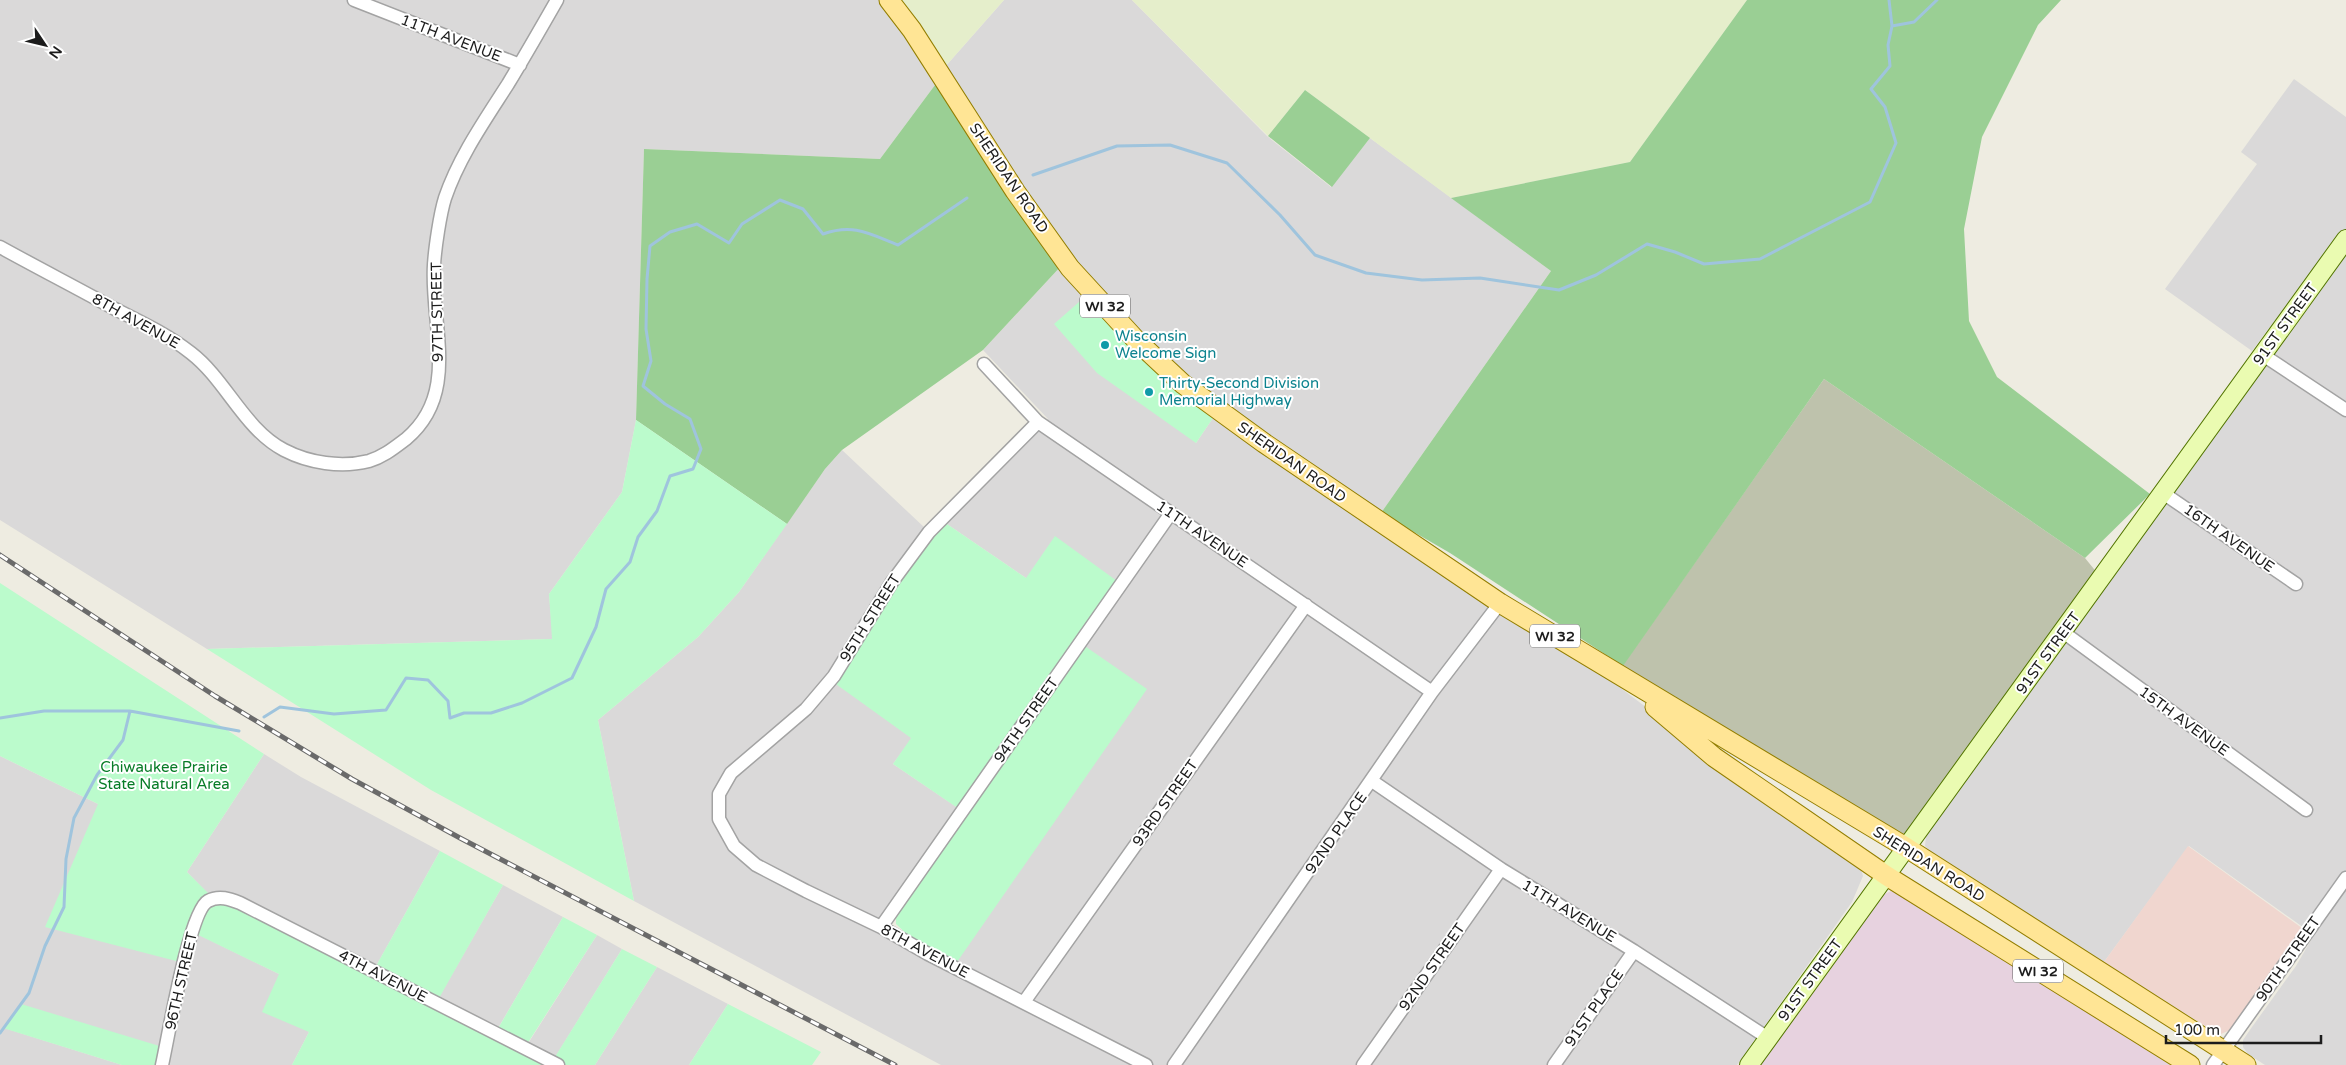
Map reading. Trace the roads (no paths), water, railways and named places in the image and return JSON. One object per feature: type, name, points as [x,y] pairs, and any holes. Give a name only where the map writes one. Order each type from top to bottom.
[{"type":"main road","name":"SHERIDAN ROAD","points":[[889,0],[912,30],[1016,191],[1070,268],[1137,341],[1183,384],[1264,444],[1500,603],[1907,848],[2218,1058],[2246,1065]]},
{"type":"main road","name":"SHERIDAN ROAD","points":[[1609,669],[1714,757],[1887,876],[2190,1065]]},
{"type":"street","name":"11TH AVENUE","points":[[354,0],[520,65]]},
{"type":"street","name":"97TH STREET","points":[[357,464],[378,459],[394,448],[413,433],[428,410],[438,385],[439,340],[434,266],[445,200],[467,148],[520,65],[557,0]]},
{"type":"street","name":"91ST STREET","points":[[1749,1065],[2346,239]]},
{"type":"street","name":"8TH AVENUE","points":[[0,247],[165,335],[193,354],[234,399],[258,431],[282,449],[305,459],[357,464]]},
{"type":"street","points":[[2263,355],[2346,410]]},
{"type":"street","name":"11TH AVENUE","points":[[984,364],[1038,422],[1432,692]]},
{"type":"street","name":"95TH STREET","points":[[719,819],[719,794],[731,773],[806,709],[834,676],[892,582],[929,532],[1038,422]]},
{"type":"street","name":"16TH AVENUE","points":[[2163,493],[2296,584]]},
{"type":"street","name":"94TH STREET","points":[[881,926],[1171,513]]},
{"type":"street","name":"92ND PLACE","points":[[1174,1065],[1432,692],[1500,603]]},
{"type":"street","name":"93RD STREET","points":[[1024,1002],[1306,605]]},
{"type":"street","name":"15TH AVENUE","points":[[2063,632],[2306,810]]},
{"type":"street","name":"11TH AVENUE","points":[[1372,781],[1501,870],[1634,951],[1768,1038]]},
{"type":"street","name":"8TH AVENUE","points":[[719,819],[734,846],[756,865],[806,892],[881,926],[928,954],[1146,1065]]},
{"type":"street","name":"92ND STREET","points":[[1362,1065],[1501,870]]},
{"type":"street","name":"90TH STREET","points":[[2218,1058],[2346,878]]},
{"type":"street","name":"4TH AVENUE","points":[[207,901],[221,897],[240,904],[558,1065]]},
{"type":"street","name":"96TH STREET","points":[[162,1065],[188,943],[200,909],[207,901]]},
{"type":"street","name":"91ST PLACE","points":[[1554,1065],[1634,951]]},
{"type":"waterway","points":[[1033,175],[1117,146],[1170,145],[1227,163],[1280,215],[1315,255],[1366,273],[1422,280],[1480,278],[1559,290],[1596,275],[1647,244],[1675,252],[1704,264],[1760,259],[1870,202],[1896,143],[1885,107],[1871,89],[1890,66],[1888,45],[1892,26],[1889,0]]},
{"type":"waterway","points":[[1892,26],[1914,22],[1937,0]]},
{"type":"waterway","points":[[264,717],[280,707],[334,714],[386,710],[406,678],[428,680],[448,701],[450,718],[464,713],[491,713],[522,703],[572,678],[596,627],[606,589],[630,562],[638,537],[657,511],[670,476],[693,469],[701,449],[690,419],[665,404],[643,386],[651,361],[646,329],[650,246],[670,232],[697,224],[729,243],[742,224],[780,200],[803,209],[823,234],[844,230],[862,231],[898,245],[967,198]]},
{"type":"waterway","points":[[0,718],[44,711],[130,711],[239,731]]},
{"type":"waterway","points":[[0,1033],[29,993],[45,946],[64,907],[66,859],[74,818],[97,775],[123,740],[130,711]]},
{"type":"railway","points":[[0,555],[215,696],[352,779],[460,838],[895,1065]]},
{"type":"place","name":"Wisconsin Welcome Sign","points":[[1105,345]]},
{"type":"place","name":"Thirty-Second Division Memorial Highway","points":[[1149,392]]},
{"type":"park label","name":"Chiwaukee Prairie State Natural Area","points":[[164,776]]}]
